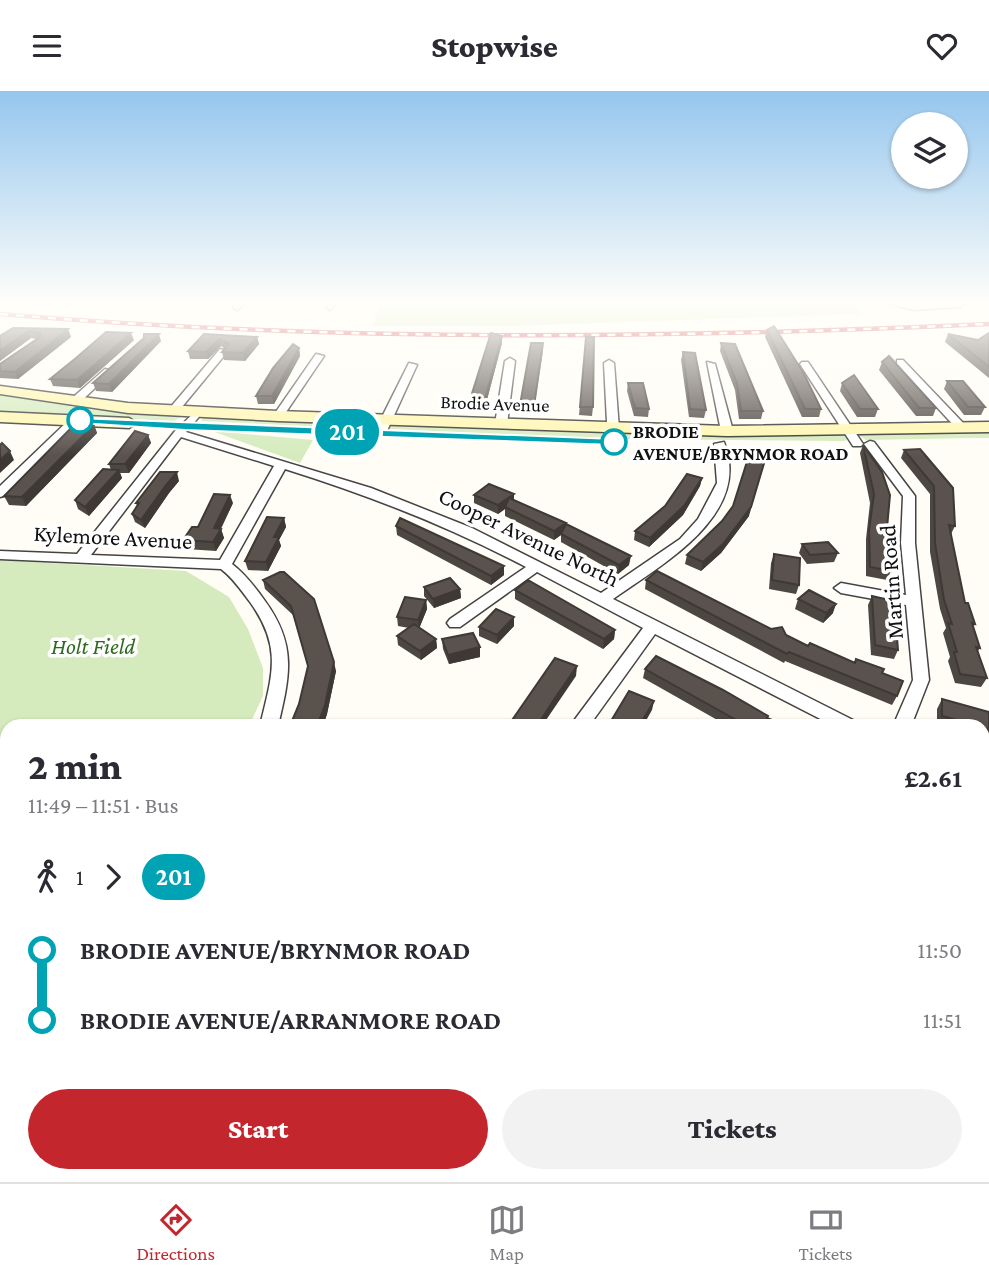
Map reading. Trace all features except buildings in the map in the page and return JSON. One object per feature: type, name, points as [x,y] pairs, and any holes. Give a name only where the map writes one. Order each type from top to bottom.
[{"type":"street","points":[[173,411],[220,355]]},
{"type":"street","points":[[278,417],[318,356]]},
{"type":"street","points":[[74,402],[121,360]]},
{"type":"street","points":[[500,424],[510,361]]},
{"type":"street","points":[[900,362],[962,428]]},
{"type":"street","points":[[609,363],[613,435]]},
{"type":"street","points":[[604,598],[685,543],[704,520],[723,483],[723,437],[709,364]]},
{"type":"street","points":[[805,364],[846,430],[864,444]]},
{"type":"street","points":[[383,426],[412,365]]},
{"type":"street","name":"Brodie Avenue","points":[[0,390],[74,402],[383,426],[864,444],[989,441]]},
{"type":"street","points":[[81,559],[198,412]]},
{"type":"street","name":"Brodie Avenue","points":[[0,417],[75,420],[182,430],[500,424],[613,435]]},
{"type":"street","points":[[0,493],[75,420]]},
{"type":"street","name":"Brodie Avenue","points":[[723,437],[846,430],[989,427]]},
{"type":"street","name":"Cooper Avenue North","points":[[182,430],[392,501],[467,531],[604,598],[652,627],[835,719]]},
{"type":"street","name":"Martin Road","points":[[864,444],[909,496],[908,543],[921,680],[905,719]]},
{"type":"street","points":[[271,719],[283,663],[274,621],[235,572],[224,565],[281,465]]},
{"type":"street","name":"Kylemore Avenue","points":[[0,555],[224,565]]},
{"type":"street","points":[[455,623],[536,566]]},
{"type":"street","points":[[841,588],[915,602]]},
{"type":"street","points":[[584,719],[652,627]]},
{"type":"green space","points":[[0,394],[91,409],[182,416],[174,421],[0,413]]},
{"type":"green space","points":[[204,416],[378,425],[371,429],[201,421]]},
{"type":"green space","points":[[389,424],[599,431],[605,437],[595,439],[391,429],[387,428]]},
{"type":"green space","points":[[989,430],[989,438],[866,440],[858,435]]},
{"type":"green space","points":[[212,431],[313,440],[300,463]]},
{"type":"green space","points":[[620,432],[842,434],[849,439],[624,439],[618,436]]},
{"type":"green space","name":"Holt Field","points":[[0,560],[186,571],[229,597],[248,629],[263,668],[263,696],[252,719],[0,719]]},
{"type":"bus line","name":"201","points":[[80,420],[185,427],[614,442]]},
{"type":"place","name":"BRODIE AVENUE/BRYNMOR ROAD","points":[[614,442]]}]
